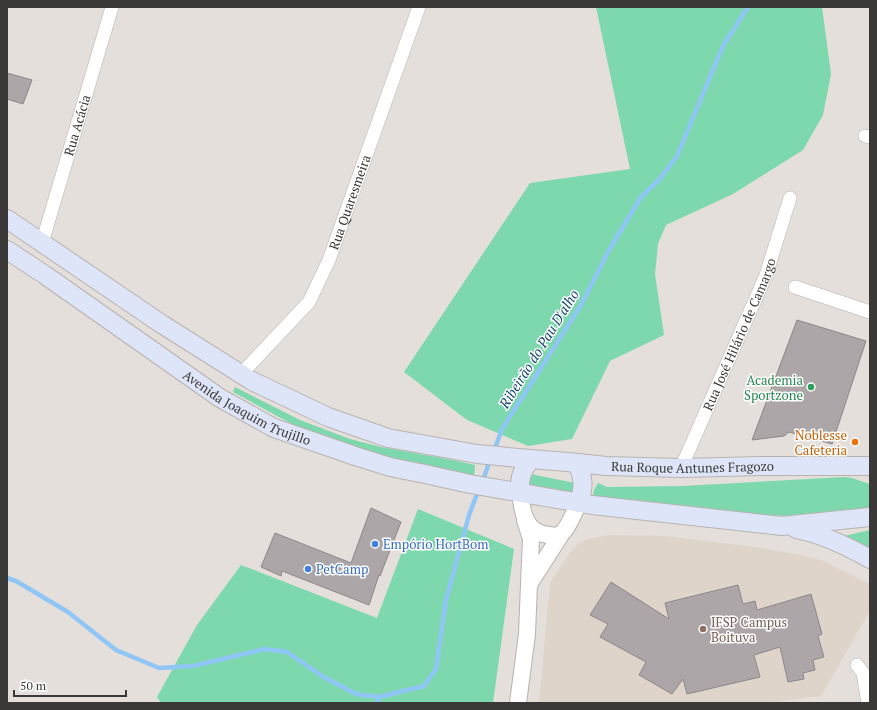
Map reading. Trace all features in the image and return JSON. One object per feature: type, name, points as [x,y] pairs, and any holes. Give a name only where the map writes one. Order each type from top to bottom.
[{"type":"main road","name":"Avenida Joaquim Trujillo","points":[[7,219],[160,323],[240,374],[328,417],[388,438],[477,454],[523,459]]},
{"type":"main road","name":"Avenida Joaquim Trujillo","points":[[7,250],[51,279],[220,398],[274,428],[390,467],[470,484],[579,503]]},
{"type":"main road","name":"Rua Roque Antunes Fragozo","points":[[523,459],[606,466],[681,468],[870,466]]},
{"type":"main road","points":[[513,491],[520,483],[523,459]]},
{"type":"main road","points":[[577,463],[583,482],[579,503],[782,526],[807,531],[831,540],[870,559]]},
{"type":"main road","points":[[782,526],[870,517]]},
{"type":"street","name":"Rua Acácia","points":[[42,243],[112,7]]},
{"type":"street","name":"Rua Quaresmeira","points":[[240,374],[309,302],[329,260],[419,7]]},
{"type":"street","name":"Rua José Hilário de Camargo","points":[[681,468],[766,275],[790,198]]},
{"type":"street","points":[[795,287],[870,312]]},
{"type":"street","points":[[513,491],[521,505],[531,539],[527,634],[518,703]]},
{"type":"street","points":[[529,584],[567,526],[579,503]]},
{"type":"street","points":[[525,520],[530,527],[543,535],[558,536],[562,533]]},
{"type":"street","points":[[857,665],[863,673],[868,703]]},
{"type":"shaded area","name":"IFSP Campus Boituva","points":[[609,535],[665,536],[756,547],[802,555],[823,561],[870,584],[870,611],[821,696],[764,703],[539,703],[550,583],[576,545],[588,539]]},
{"type":"green space","points":[[596,7],[822,7],[831,74],[823,115],[803,150],[733,194],[666,225],[658,244],[655,274],[664,335],[610,361],[572,439],[528,446],[467,420],[404,372],[530,183],[630,169]]},
{"type":"green space","points":[[235,387],[300,420],[350,439],[381,447],[475,465],[474,478],[359,451],[303,430],[233,392]]},
{"type":"green space","points":[[530,474],[575,483],[574,490],[569,494],[527,488]]},
{"type":"green space","points":[[845,477],[870,484],[870,507],[824,516],[723,515],[593,496],[594,490],[598,483],[607,487],[683,486]]},
{"type":"green space","points":[[418,509],[514,549],[493,703],[161,703],[157,697],[197,625],[241,565],[377,618]]},
{"type":"green space","points":[[870,530],[870,553],[840,537]]},
{"type":"building","points":[[7,73],[32,80],[23,104],[7,99]]},
{"type":"building","name":"Academia Sportzone","points":[[797,320],[866,341],[832,444],[789,432],[784,436],[752,440]]},
{"type":"building","name":"PetCamp","points":[[371,508],[401,522],[380,576],[379,575],[369,605],[282,571],[281,576],[261,567],[275,533],[351,563]]},
{"type":"building","points":[[611,582],[669,619],[665,603],[738,585],[743,604],[755,601],[757,610],[811,594],[822,634],[818,636],[824,657],[813,660],[815,670],[803,673],[804,679],[788,682],[780,647],[754,655],[760,677],[687,694],[683,679],[672,694],[639,675],[646,662],[600,637],[608,624],[590,615]]},
{"type":"waterway","name":"Ribeirão do Pau D'alho","points":[[494,451],[502,429],[581,305],[609,250],[641,197],[659,180],[677,156],[723,46],[748,7]]},
{"type":"waterway","name":"Ribeirão do Pau D'alho","points":[[482,483],[490,460]]},
{"type":"waterway","points":[[7,578],[16,581],[68,612],[116,650],[159,668],[193,666],[265,649],[287,652],[322,676],[356,694],[379,697],[424,686],[436,669],[446,600],[469,515],[479,489]]},
{"type":"waterway","name":"Ribeirão do Pau D'alho","points":[[377,703],[379,697]]},
{"type":"place","name":"Academia Sportzone","points":[[811,387]]},
{"type":"place","name":"Noblesse Cafeteria","points":[[855,442]]},
{"type":"place","name":"Empório HortBom","points":[[375,544]]},
{"type":"place","name":"PetCamp","points":[[308,569]]},
{"type":"place","name":"IFSP Campus Boituva","points":[[703,629]]}]
